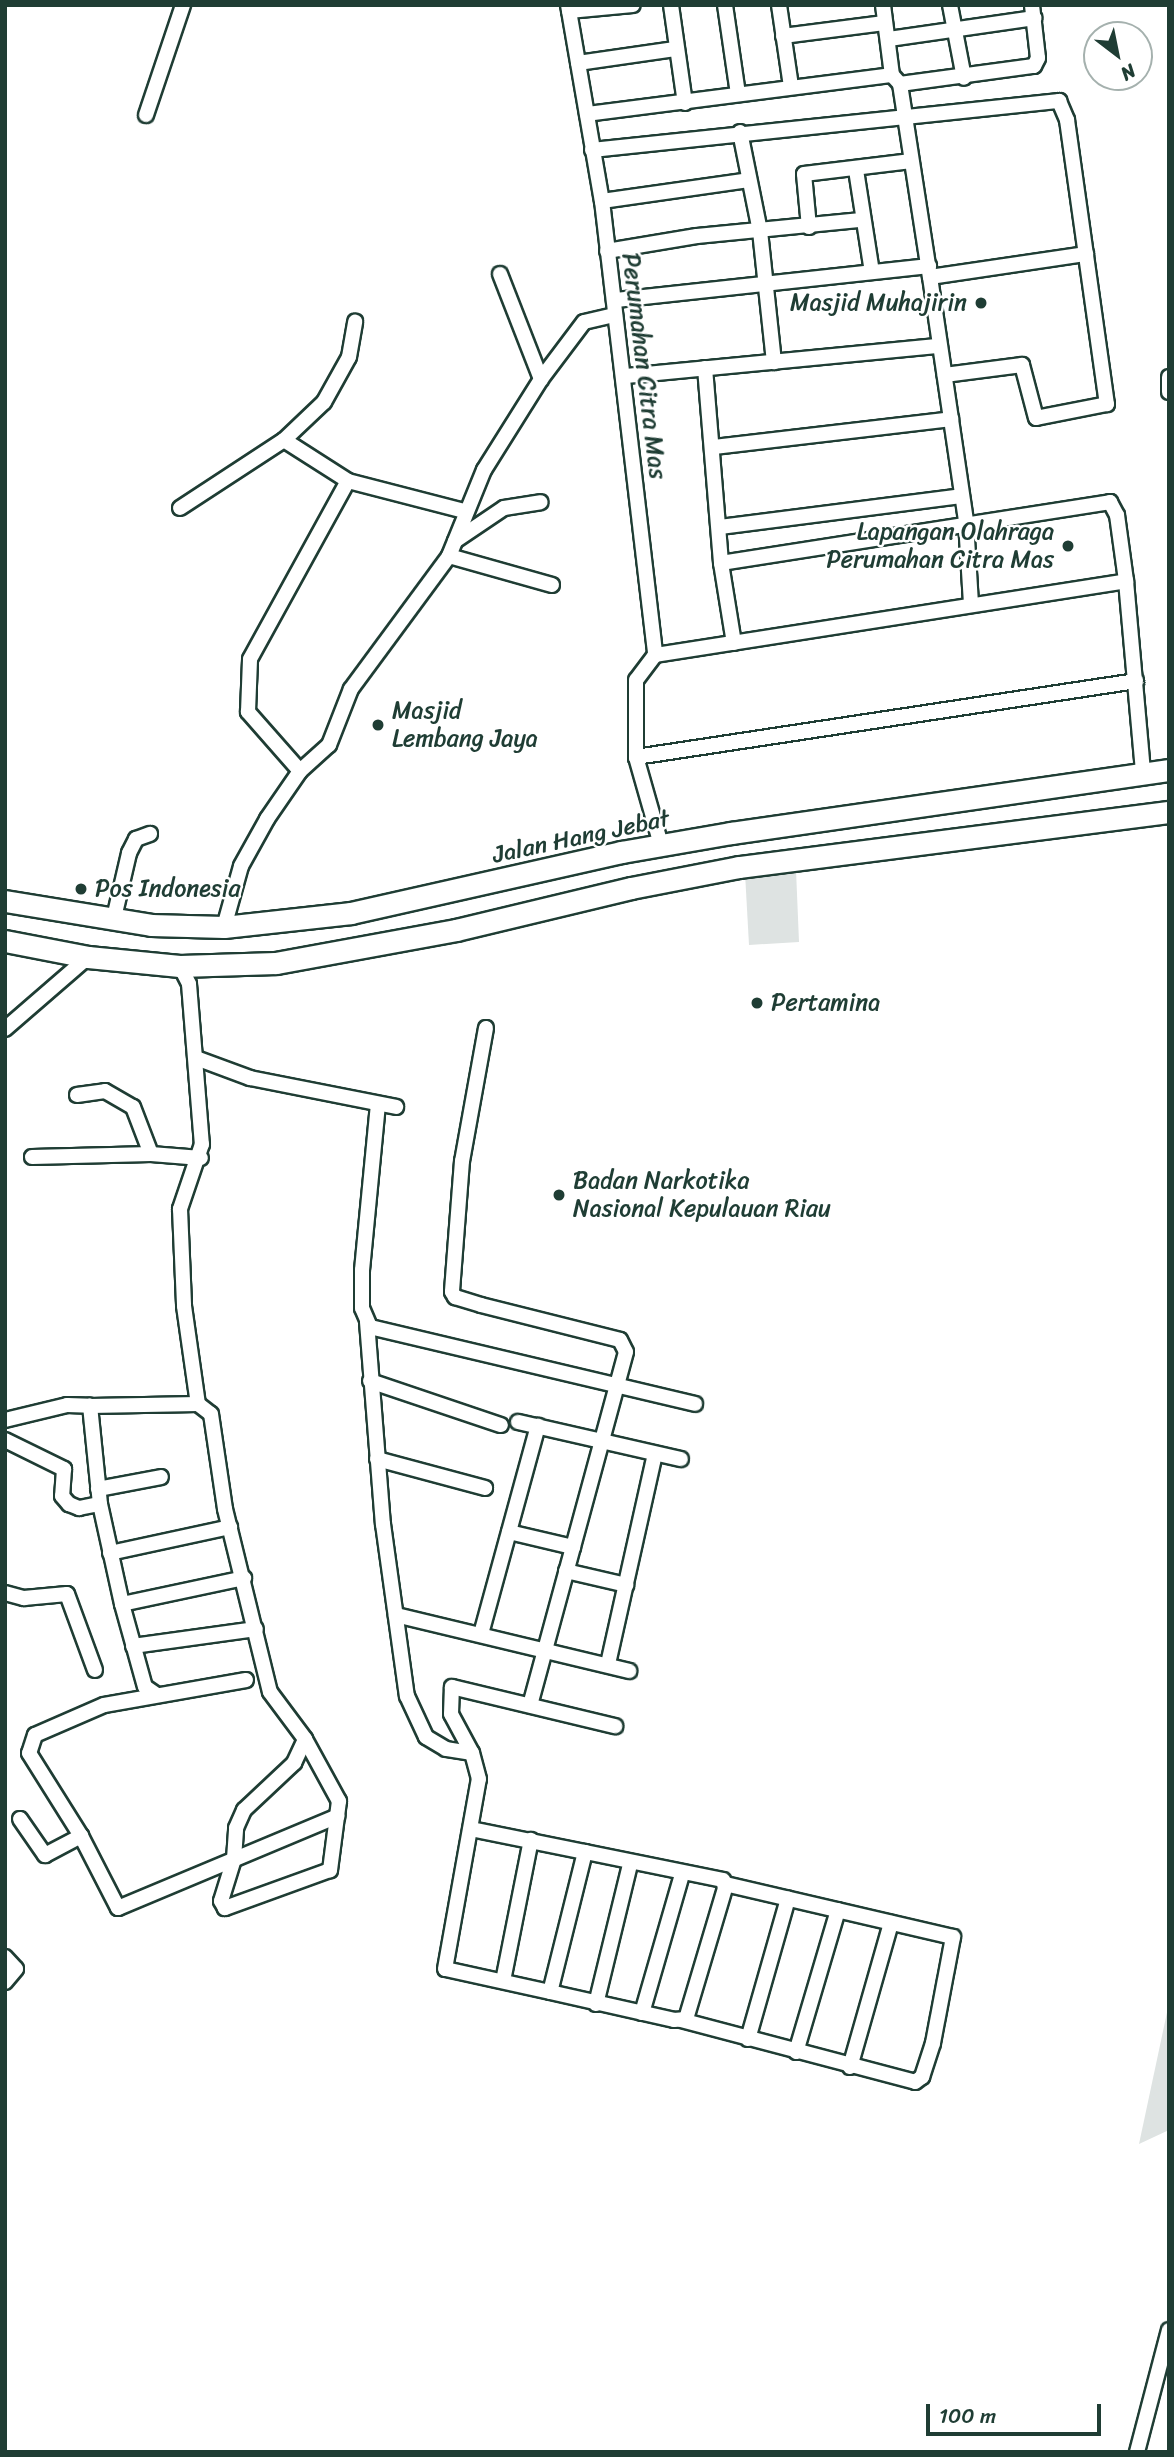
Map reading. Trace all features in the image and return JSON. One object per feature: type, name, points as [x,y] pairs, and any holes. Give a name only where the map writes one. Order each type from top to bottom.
[{"type":"highway","name":"Jalan Hang Jebat","points":[[5,901],[113,922],[224,927],[351,913],[661,845],[811,819],[1169,770]]},
{"type":"highway","points":[[5,941],[88,957],[180,966],[276,963],[358,949],[739,867],[1169,812]]},
{"type":"highway","points":[[351,913],[358,949]]},
{"type":"street","points":[[146,116],[183,5]]},
{"type":"street","points":[[568,8],[633,5]]},
{"type":"street","points":[[671,5],[675,49],[685,103]]},
{"type":"street","points":[[725,5],[738,94]]},
{"type":"street","points":[[779,5],[790,86]]},
{"type":"street","points":[[883,5],[884,23],[904,117],[929,271],[938,346],[945,375],[966,522],[971,604]]},
{"type":"street","points":[[950,5],[964,78]]},
{"type":"street","name":"Perumahan Citra Mas","points":[[568,8],[603,201],[655,655]]},
{"type":"street","points":[[587,114],[685,103],[790,86],[964,78],[1036,64],[1033,12],[953,30],[889,39]]},
{"type":"street","points":[[783,36],[884,23]]},
{"type":"street","points":[[579,63],[675,49]]},
{"type":"street","points":[[592,150],[740,131],[1059,101],[1067,120],[1105,407],[1034,417],[1028,374],[1022,365],[945,375]]},
{"type":"street","points":[[740,131],[760,231],[774,362]]},
{"type":"street","points":[[809,227],[804,174],[856,170],[911,161]]},
{"type":"street","points":[[856,170],[861,220],[872,272]]},
{"type":"street","points":[[603,201],[749,180]]},
{"type":"street","points":[[607,251],[861,220]]},
{"type":"street","points":[[224,927],[241,866],[300,771],[329,745],[351,689],[449,556],[464,512],[484,470],[541,379],[584,323],[615,308],[767,285],[872,272],[929,271],[1086,254]]},
{"type":"street","points":[[500,274],[541,379]]},
{"type":"street","points":[[180,508],[285,440],[324,402],[342,376],[355,322]]},
{"type":"street","points":[[625,376],[938,346]]},
{"type":"street","points":[[705,368],[714,447],[721,563],[734,643]]},
{"type":"street","points":[[1169,377],[1169,393]]},
{"type":"street","points":[[714,447],[951,419]]},
{"type":"street","points":[[285,440],[348,481],[464,512]]},
{"type":"street","points":[[300,771],[248,712],[250,659],[348,481]]},
{"type":"street","points":[[720,527],[961,496]]},
{"type":"street","points":[[455,541],[504,508],[541,502]]},
{"type":"street","points":[[721,563],[966,522],[1110,502],[1118,514],[1143,773]]},
{"type":"street","points":[[449,556],[552,585]]},
{"type":"street","points":[[661,845],[636,757],[636,680],[655,655],[1126,580]]},
{"type":"street","points":[[636,757],[1136,681]]},
{"type":"street","points":[[113,922],[129,853],[136,839],[150,834]]},
{"type":"street","points":[[5,1029],[88,957]]},
{"type":"street","points":[[180,966],[189,984],[201,1158],[180,1209],[184,1306],[198,1404],[214,1421],[220,1488],[270,1692],[305,1740],[339,1801],[330,1870],[225,1908],[221,1901],[234,1859],[236,1828],[244,1810],[294,1763],[305,1740]]},
{"type":"street","points":[[486,1028],[462,1161],[452,1292],[455,1297],[481,1306],[620,1340],[626,1352],[619,1386],[601,1441],[530,1705]]},
{"type":"street","points":[[195,1058],[250,1079],[396,1107]]},
{"type":"street","points":[[77,1095],[90,1089],[123,1099],[140,1120],[151,1154]]},
{"type":"street","points":[[378,1104],[362,1270],[362,1308],[367,1322],[377,1459],[407,1696],[426,1737],[446,1749],[472,1753]]},
{"type":"street","points":[[32,1157],[151,1154],[201,1158]]},
{"type":"street","points":[[367,1322],[695,1404]]},
{"type":"street","points":[[370,1381],[501,1425]]},
{"type":"street","points":[[5,1420],[67,1405],[198,1404]]},
{"type":"street","points":[[90,1406],[100,1504],[110,1553],[145,1687],[158,1695]]},
{"type":"street","points":[[518,1422],[681,1459]]},
{"type":"street","points":[[481,1634],[538,1426]]},
{"type":"street","points":[[5,1440],[64,1469],[62,1496],[69,1504],[79,1508],[100,1504]]},
{"type":"street","points":[[608,1664],[655,1454]]},
{"type":"street","points":[[377,1459],[485,1488]]},
{"type":"street","points":[[98,1489],[161,1478]]},
{"type":"street","points":[[110,1553],[230,1527]]},
{"type":"street","points":[[509,1532],[573,1547]]},
{"type":"street","points":[[566,1571],[626,1586]]},
{"type":"street","points":[[122,1604],[244,1578]]},
{"type":"street","points":[[5,1593],[24,1598],[67,1594],[95,1670]]},
{"type":"street","points":[[396,1615],[629,1671]]},
{"type":"street","points":[[133,1646],[256,1629]]},
{"type":"street","points":[[246,1680],[104,1705],[35,1735],[29,1753],[81,1836],[118,1908],[338,1816]]},
{"type":"street","points":[[471,1829],[531,1840],[630,1864],[720,1879],[725,1884],[953,1937],[933,2043],[922,2077],[915,2082],[850,2067],[681,2020],[596,2004],[445,1969],[479,1779],[472,1753],[451,1714],[452,1686],[615,1726]]},
{"type":"street","points":[[20,1819],[45,1855],[81,1836]]},
{"type":"street","points":[[503,1981],[531,1840]]},
{"type":"street","points":[[550,1992],[585,1852]]},
{"type":"street","points":[[596,2004],[630,1864]]},
{"type":"street","points":[[642,2013],[682,1874]]},
{"type":"street","points":[[681,2020],[689,2015],[725,1884]]},
{"type":"street","points":[[748,2039],[788,1899]]},
{"type":"street","points":[[796,2052],[838,1910]]},
{"type":"street","points":[[850,2067],[891,1923]]},
{"type":"street","points":[[5,1958],[16,1969],[5,1982]]},
{"type":"street","points":[[1137,2452],[1162,2386],[1168,2334]]},
{"type":"shaded area","points":[[796,870],[799,942],[749,945],[745,873]]},
{"type":"shaded area","points":[[1169,2003],[1169,2130],[1139,2144]]},
{"type":"place","name":"Masjid Muhajirin","points":[[981,303]]},
{"type":"place","name":"Lapangan Olahraga Perumahan Citra Mas","points":[[1068,546]]},
{"type":"place","name":"Masjid Lembang Jaya","points":[[378,725]]},
{"type":"place","name":"Pos Indonesia","points":[[81,889]]},
{"type":"place","name":"Pertamina","points":[[757,1003]]},
{"type":"place","name":"Badan Narkotika Nasional Kepulauan Riau","points":[[559,1195]]}]
